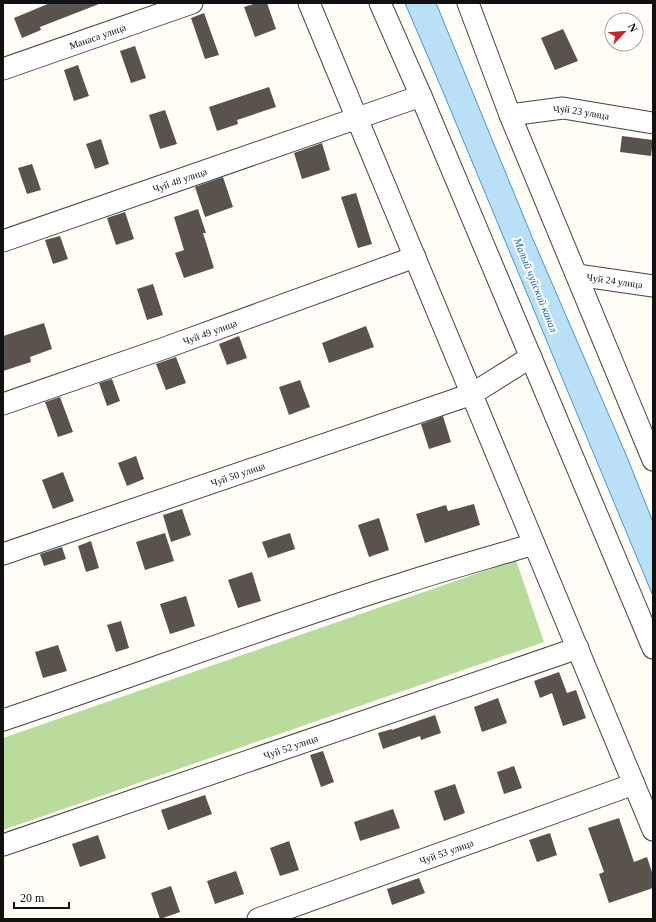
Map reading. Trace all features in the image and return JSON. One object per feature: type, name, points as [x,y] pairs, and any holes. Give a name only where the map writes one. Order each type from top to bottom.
[{"type":"street","name":"Манаса улица","points":[[3,69],[192,3]]},
{"type":"street","points":[[309,3],[653,830]]},
{"type":"street","points":[[380,3],[421,96],[653,648]]},
{"type":"street","points":[[468,3],[510,114],[653,460]]},
{"type":"street","name":"Чуй 48 улица","points":[[3,241],[421,96]]},
{"type":"street","name":"Чуй 23 улица","points":[[510,114],[563,108],[653,123]]},
{"type":"street","name":"Чуй 49 улица","points":[[3,404],[162,349],[415,257]]},
{"type":"street","name":"Чуй 24 улица","points":[[577,276],[653,286]]},
{"type":"street","name":"Чуй 50 улица","points":[[3,554],[472,394],[531,357]]},
{"type":"street","points":[[3,720],[404,582],[534,544]]},
{"type":"street","name":"Чуй 52 улица","points":[[3,845],[578,648]]},
{"type":"street","name":"Чуй 53 улица","points":[[258,919],[634,784]]},
{"type":"green space","points":[[516,560],[544,642],[3,830],[3,738]]},
{"type":"water","name":"Малый чуйский канал","points":[[405,3],[436,3],[532,237],[627,457],[653,522],[653,596],[441,87]]},
{"type":"building","points":[[50,3],[99,4],[40,27],[41,30],[22,38],[14,18]]},
{"type":"building","points":[[257,3],[267,3],[276,29],[255,37],[244,7]]},
{"type":"building","points":[[204,13],[219,55],[205,59],[191,18]]},
{"type":"building","points":[[563,29],[578,61],[555,70],[541,38]]},
{"type":"building","points":[[135,46],[146,78],[131,83],[120,51]]},
{"type":"building","points":[[78,65],[89,96],[74,101],[64,70]]},
{"type":"building","points":[[269,87],[276,107],[237,120],[238,124],[217,131],[209,107]]},
{"type":"building","points":[[165,110],[177,144],[160,149],[149,115]]},
{"type":"building","points":[[622,136],[653,140],[651,156],[620,152]]},
{"type":"building","points":[[101,139],[109,164],[95,169],[86,144]]},
{"type":"building","points":[[322,143],[330,170],[302,179],[294,153]]},
{"type":"building","points":[[32,164],[41,190],[27,194],[18,168]]},
{"type":"building","points":[[223,177],[233,207],[205,217],[195,187]]},
{"type":"building","points":[[356,193],[372,244],[358,248],[341,197]]},
{"type":"building","points":[[198,209],[206,233],[203,233],[214,268],[184,278],[175,253],[184,250],[174,217]]},
{"type":"building","points":[[125,212],[134,239],[116,245],[107,218]]},
{"type":"building","points":[[60,236],[68,259],[53,264],[45,240]]},
{"type":"building","points":[[153,284],[163,315],[147,320],[137,289]]},
{"type":"building","points":[[44,323],[52,349],[30,357],[31,362],[3,371],[3,336]]},
{"type":"building","points":[[366,326],[374,347],[329,363],[322,343]]},
{"type":"building","points":[[239,336],[247,358],[227,365],[219,344]]},
{"type":"building","points":[[176,357],[186,383],[166,390],[156,364]]},
{"type":"building","points":[[112,379],[120,401],[107,406],[99,383]]},
{"type":"building","points":[[300,380],[310,407],[289,415],[279,387]]},
{"type":"building","points":[[60,397],[73,432],[58,437],[45,402]]},
{"type":"building","points":[[443,416],[451,442],[429,449],[421,424]]},
{"type":"building","points":[[136,456],[144,479],[127,486],[118,463]]},
{"type":"building","points":[[63,472],[74,501],[53,509],[42,480]]},
{"type":"building","points":[[474,504],[480,525],[425,543],[416,514],[446,505],[448,511]]},
{"type":"building","points":[[182,509],[191,535],[171,542],[163,515]]},
{"type":"building","points":[[379,518],[389,550],[369,557],[358,525]]},
{"type":"building","points":[[165,533],[174,561],[145,570],[136,542]]},
{"type":"building","points":[[290,533],[295,549],[268,558],[262,542]]},
{"type":"building","points":[[91,541],[99,568],[86,572],[78,546]]},
{"type":"building","points":[[62,547],[66,559],[44,566],[40,554]]},
{"type":"building","points":[[252,572],[261,601],[238,608],[228,580]]},
{"type":"building","points":[[186,596],[195,626],[170,634],[160,604]]},
{"type":"building","points":[[121,621],[129,648],[116,652],[107,625]]},
{"type":"building","points":[[58,645],[67,671],[43,678],[35,652]]},
{"type":"building","points":[[559,672],[567,693],[576,690],[586,718],[563,726],[552,693],[540,698],[534,681]]},
{"type":"building","points":[[498,698],[507,723],[482,732],[474,707]]},
{"type":"building","points":[[435,715],[441,733],[421,740],[420,736],[383,749],[378,733],[392,730]]},
{"type":"building","points":[[323,751],[334,782],[321,787],[310,755]]},
{"type":"building","points":[[514,766],[522,788],[504,794],[497,772]]},
{"type":"building","points":[[455,784],[465,813],[444,821],[434,791]]},
{"type":"building","points":[[205,795],[212,814],[168,830],[161,810]]},
{"type":"building","points":[[393,809],[400,828],[360,841],[354,822]]},
{"type":"building","points":[[619,818],[634,862],[647,857],[653,875],[653,888],[609,903],[599,874],[604,872],[588,828]]},
{"type":"building","points":[[550,833],[557,855],[537,862],[529,840]]},
{"type":"building","points":[[98,835],[106,858],[80,867],[72,844]]},
{"type":"building","points":[[289,841],[299,870],[280,876],[270,848]]},
{"type":"building","points":[[236,871],[244,894],[215,904],[207,881]]},
{"type":"building","points":[[419,878],[425,893],[392,905],[387,889]]},
{"type":"building","points":[[171,886],[180,912],[160,919],[151,893]]}]
